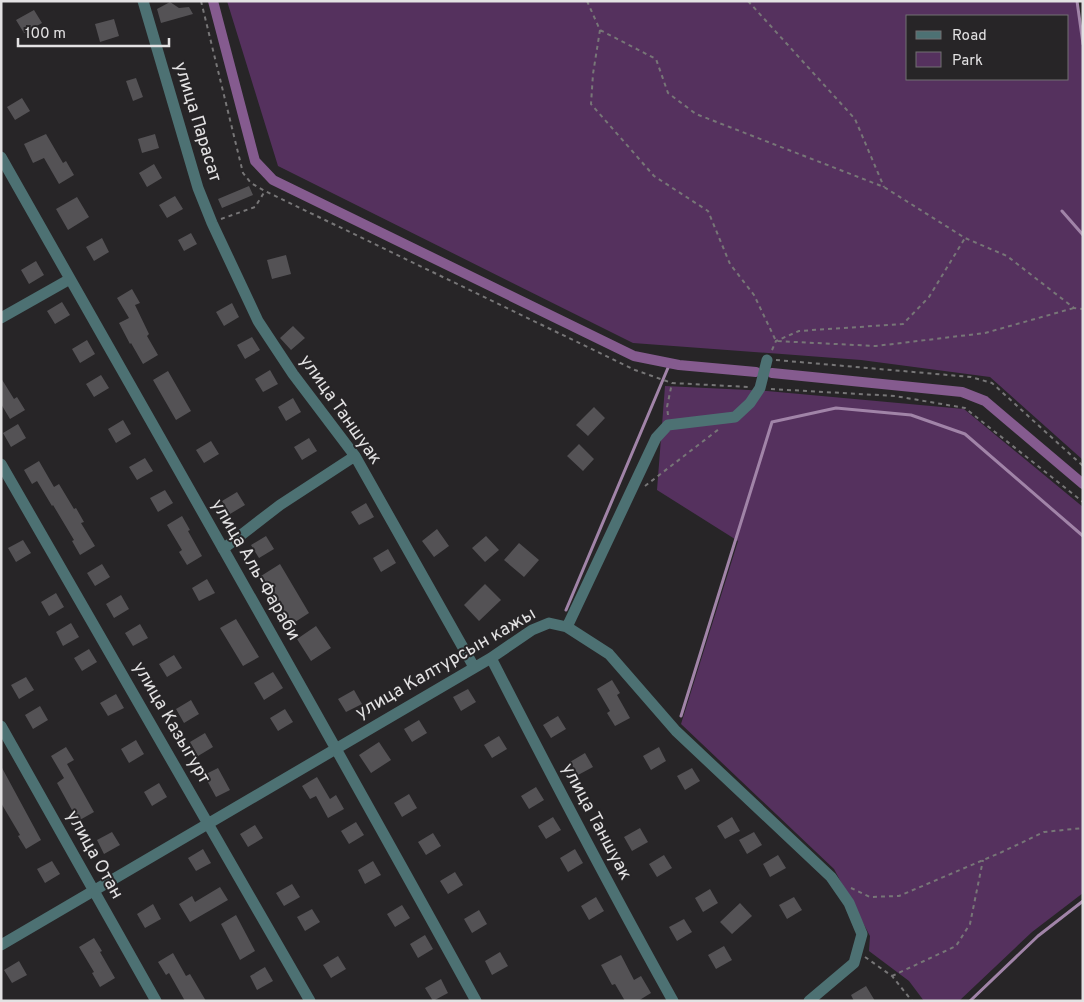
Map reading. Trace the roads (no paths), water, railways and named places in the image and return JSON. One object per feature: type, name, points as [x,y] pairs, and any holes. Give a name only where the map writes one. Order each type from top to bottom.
[{"type":"street","name":"улица Парасат","points":[[143,1],[198,188],[212,223]]},
{"type":"street","name":"улица Аль-Фараби","points":[[1,157],[337,748],[476,1001]]},
{"type":"street","name":"улица Таншуак","points":[[212,223],[258,321],[293,374],[355,456],[474,667]]},
{"type":"street","points":[[1,318],[70,279]]},
{"type":"street","points":[[567,627],[656,438],[668,425],[735,417],[750,403],[760,388],[767,360]]},
{"type":"street","points":[[223,549],[280,505],[355,456]]},
{"type":"street","name":"улица Казыгурт","points":[[1,464],[310,1001]]},
{"type":"street","name":"улица Калтурсын кажы","points":[[1,945],[491,658],[532,630],[549,623],[567,627],[609,654],[676,731],[831,877],[849,903],[862,934],[854,963],[808,1001]]},
{"type":"street","name":"улица Таншуак","points":[[491,658],[541,756],[673,1001]]},
{"type":"street","name":"улица Отан","points":[[1,726],[156,1001]]},
{"type":"waterway","points":[[213,1],[255,161],[273,180],[634,356],[679,365],[756,372]]},
{"type":"waterway","points":[[1077,1],[1083,44]]},
{"type":"waterway","points":[[1062,211],[1083,235]]},
{"type":"waterway","points":[[566,610],[670,363]]},
{"type":"waterway","points":[[772,373],[962,392],[985,401],[1083,484]]},
{"type":"waterway","points":[[681,716],[772,422],[836,408],[911,415],[965,434],[1083,536]]},
{"type":"waterway","points":[[970,1001],[1038,936],[1083,901]]}]
